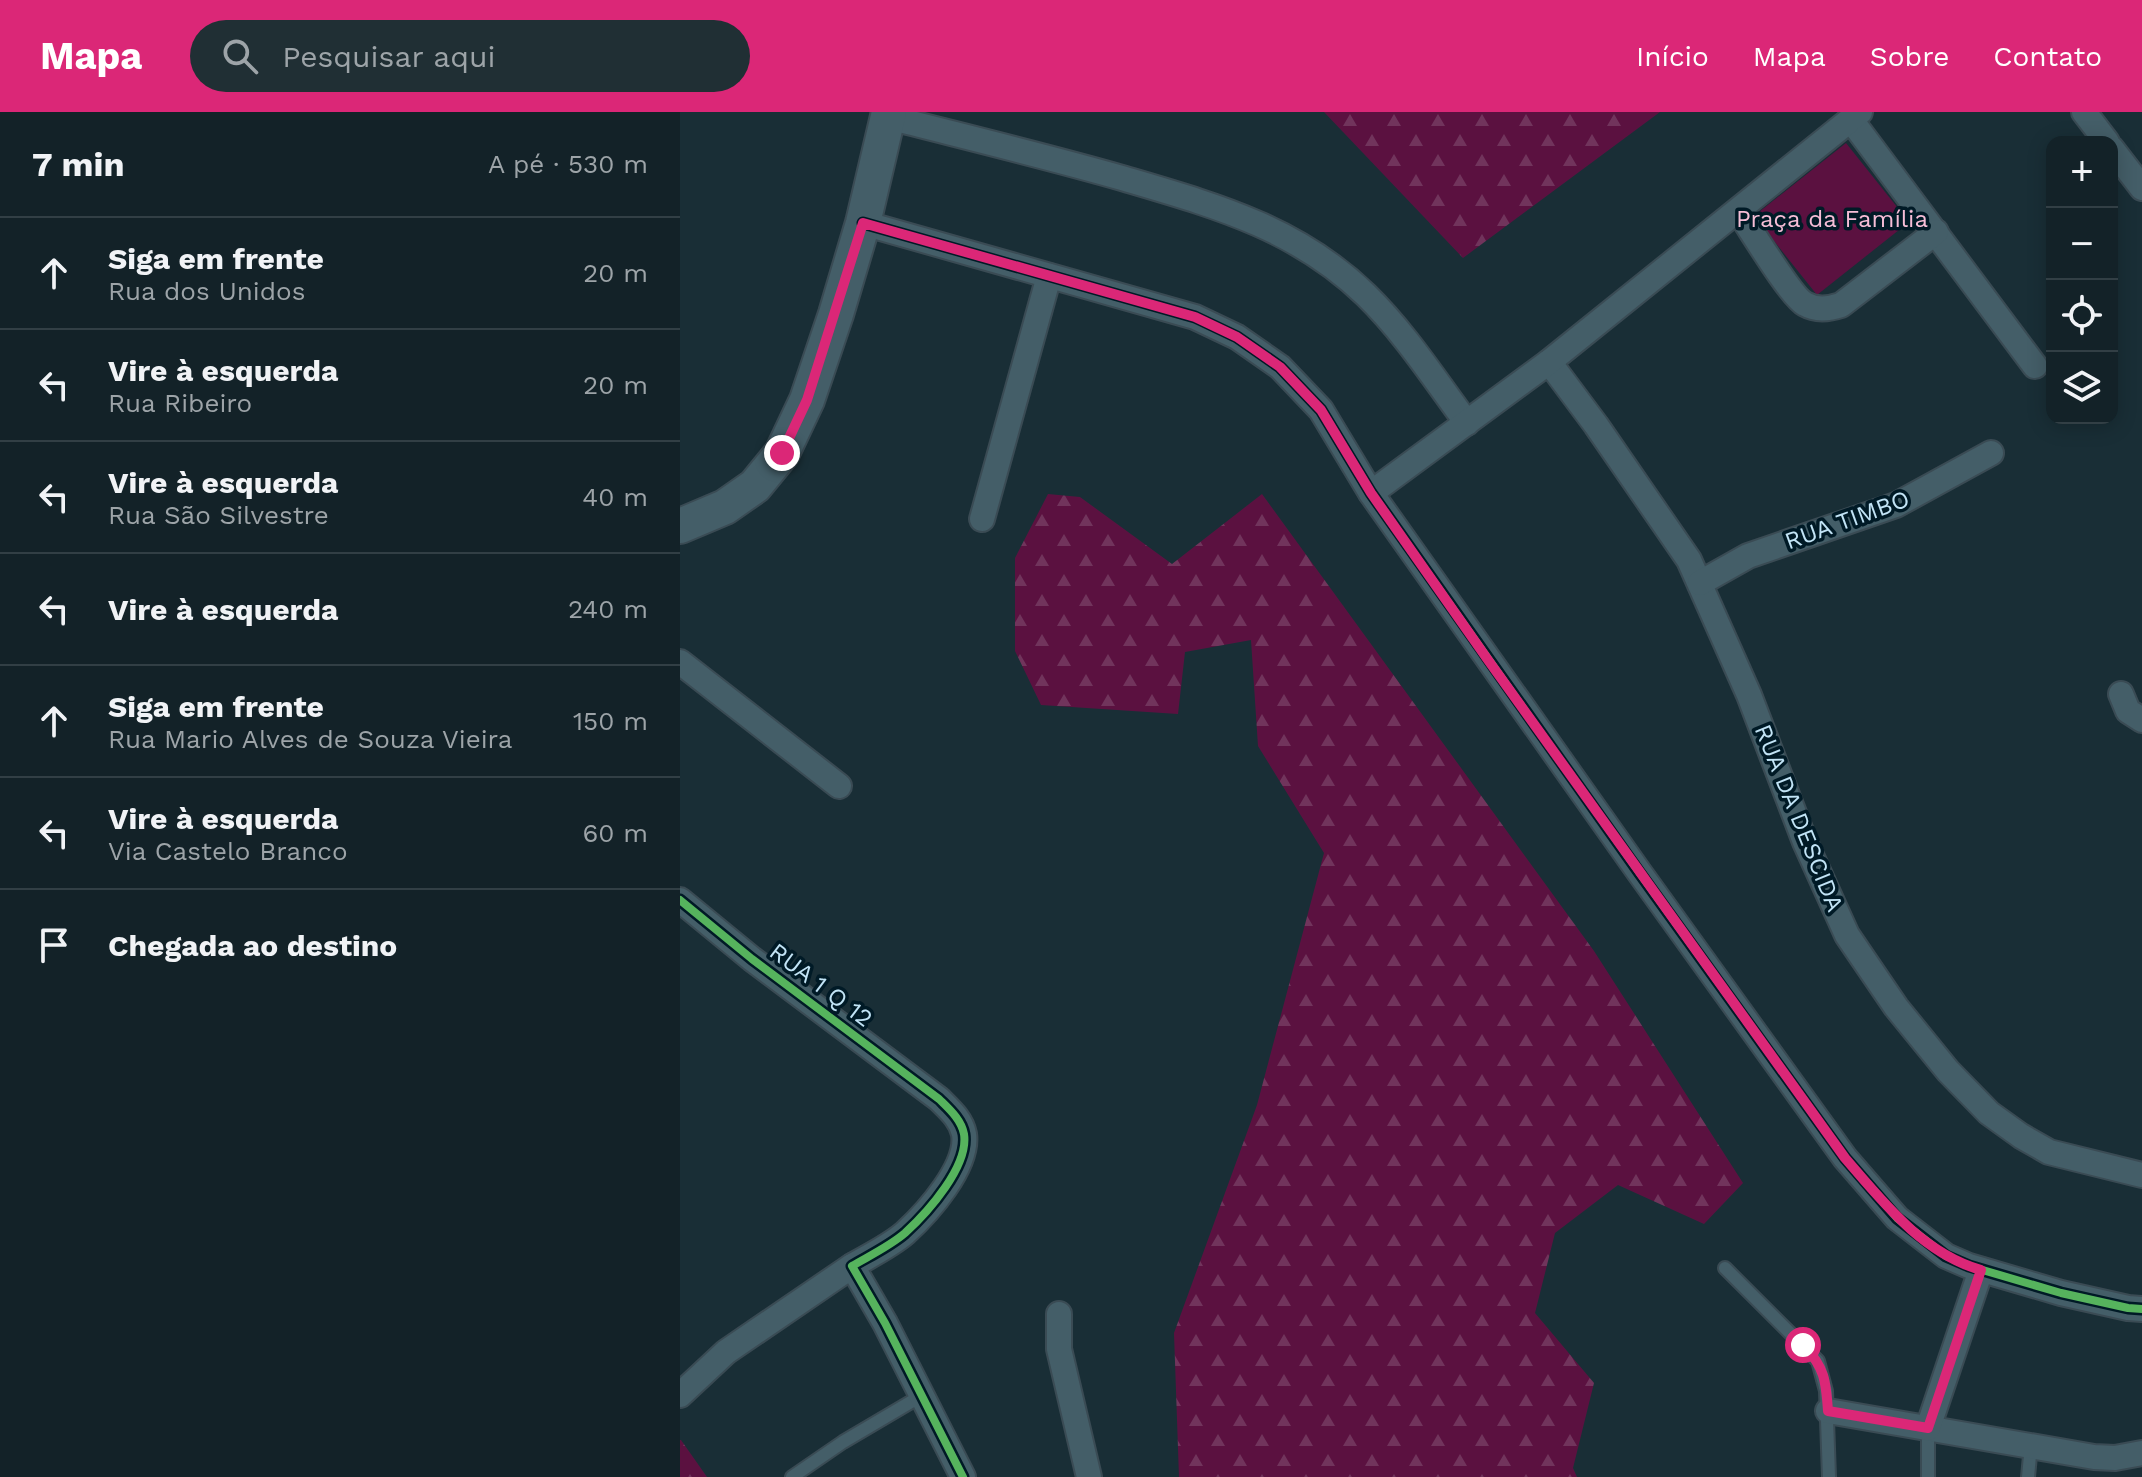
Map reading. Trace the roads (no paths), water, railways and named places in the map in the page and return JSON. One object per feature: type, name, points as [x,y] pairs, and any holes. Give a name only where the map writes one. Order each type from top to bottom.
[{"type":"main road","points":[[680,526],[725,507],[755,486],[782,453],[807,400],[863,223],[888,115]]},
{"type":"street","points":[[2084,112],[2102,136]]},
{"type":"street","points":[[888,115],[1200,201],[1250,218],[1283,234],[1324,260],[1365,294],[1399,331],[1467,423]]},
{"type":"street","points":[[1371,493],[1549,362],[1855,116],[2035,366]]},
{"type":"street","points":[[2118,157],[2142,188]]},
{"type":"street","points":[[1738,211],[1798,299],[1817,309],[1841,305],[1936,232]]},
{"type":"street","points":[[863,223],[1195,317],[1237,337],[1280,367],[1321,410],[1371,493],[1630,860],[1845,1158],[1897,1218],[1946,1256],[1981,1270],[2061,1293],[2142,1309]]},
{"type":"street","points":[[982,519],[1049,276]]},
{"type":"street","name":"RUA DA DESCIDA","points":[[1549,362],[1689,560],[1749,695],[1805,842],[1847,935],[1896,1007],[1948,1071],[1989,1113],[2021,1136],[2049,1152],[2142,1175]]},
{"type":"street","name":"RUA TIMBO","points":[[1700,583],[1748,556],[1896,505],[1991,453]]},
{"type":"street","points":[[680,662],[839,786]]},
{"type":"street","points":[[2121,694],[2128,711],[2142,720]]},
{"type":"street","name":"RUA 1 Q 12","points":[[680,900],[752,959],[939,1099],[959,1120],[964,1133],[964,1150],[956,1172],[904,1234],[726,1352],[680,1395]]},
{"type":"street","points":[[852,1266],[885,1323],[963,1477]]},
{"type":"street","points":[[1928,1428],[1981,1270]]},
{"type":"street","points":[[1059,1314],[1059,1349],[1088,1471]]},
{"type":"street","points":[[1828,1411],[2115,1458],[2142,1453]]},
{"type":"lane","points":[[1725,1268],[1818,1361],[1823,1372],[1828,1411],[1829,1477]]},
{"type":"lane","points":[[792,1477],[843,1442],[921,1396]]},
{"type":"lane","points":[[1928,1428],[1928,1477]]},
{"type":"lane","points":[[2028,1477],[2031,1445]]},
{"type":"park label","name":"Praça da Família","points":[[1832,219]]}]
